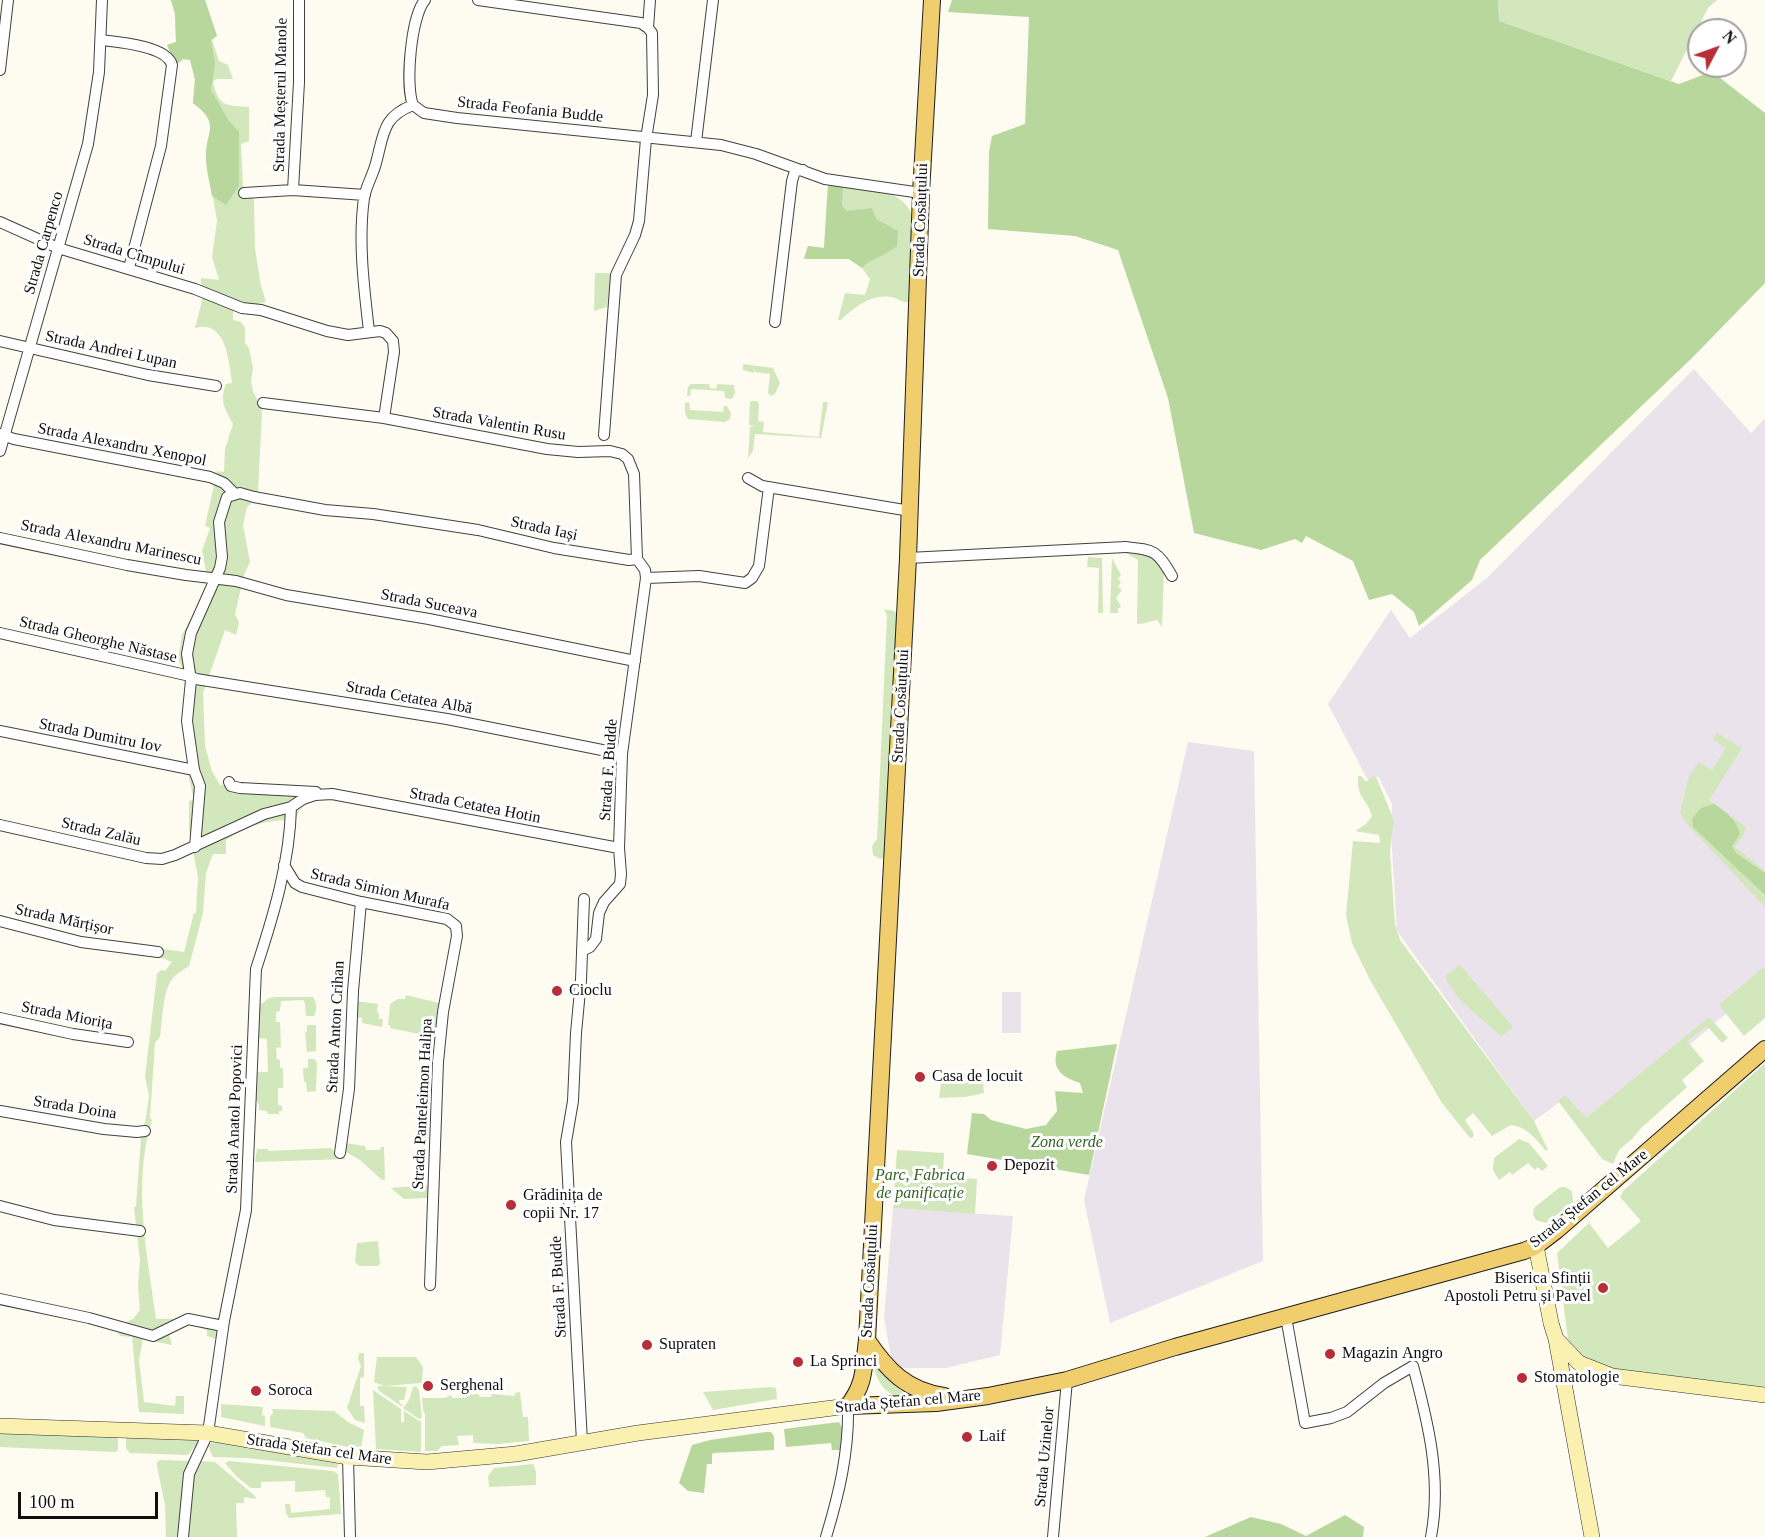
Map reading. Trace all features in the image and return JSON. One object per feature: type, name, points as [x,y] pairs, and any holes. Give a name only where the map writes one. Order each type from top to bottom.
[{"type":"main road","name":"Strada Cosăuțului","points":[[848,1407],[859,1392],[867,1340],[908,558],[921,194],[932,0]]},
{"type":"main road","name":"Strada Ștefan cel Mare","points":[[0,1426],[208,1433],[348,1457],[427,1462],[516,1454],[690,1426],[848,1407],[913,1405],[988,1396],[1067,1380],[1175,1347],[1536,1246],[1765,1049]]},
{"type":"main road","points":[[1536,1246],[1556,1339],[1592,1537]]},
{"type":"main road","points":[[1556,1339],[1579,1362],[1612,1376],[1765,1395]]},
{"type":"main road","points":[[867,1340],[888,1369],[909,1386],[933,1395],[960,1399]]},
{"type":"street","points":[[0,70],[8,0]]},
{"type":"street","name":"Strada Carpenco","points":[[0,451],[2,434],[30,348],[88,144],[98,85],[102,0]]},
{"type":"street","name":"Strada Meșterul Manole","points":[[293,190],[299,82],[299,0]]},
{"type":"street","points":[[384,418],[393,341],[386,333],[376,330],[369,331],[362,243],[365,195],[372,178],[383,131],[392,117],[413,105],[410,85],[413,35],[418,9],[425,0]]},
{"type":"street","points":[[478,0],[529,3],[641,23],[652,33],[651,116],[646,139],[639,221],[635,235],[616,275],[604,435]]},
{"type":"street","points":[[648,28],[650,0]]},
{"type":"street","points":[[696,142],[713,0]]},
{"type":"street","points":[[101,40],[139,46],[166,55],[172,65],[160,146],[129,268]]},
{"type":"street","name":"Strada Feofania Budde","points":[[413,105],[424,113],[457,118],[721,145],[825,179],[921,194]]},
{"type":"street","points":[[776,322],[792,181],[795,171],[803,170]]},
{"type":"street","points":[[244,193],[293,190],[365,195]]},
{"type":"street","name":"Strada Cîmpului","points":[[0,222],[58,248],[195,289],[242,308],[261,310],[327,332],[348,334],[369,331]]},
{"type":"street","name":"Strada Andrei Lupan","points":[[0,341],[148,375],[216,386]]},
{"type":"street","name":"Strada Valentin Rusu","points":[[263,403],[384,418],[547,449],[578,452],[610,451],[622,454],[632,465],[634,474],[637,559]]},
{"type":"street","name":"Strada Alexandru Xenopol","points":[[2,434],[14,439],[210,477],[224,483],[231,495]]},
{"type":"street","points":[[748,478],[769,488],[910,511]]},
{"type":"street","points":[[637,559],[645,570],[646,578],[699,576],[745,583],[752,578],[759,566],[769,488]]},
{"type":"street","name":"Strada Iași","points":[[231,495],[240,493],[325,510],[373,514],[478,530],[554,548],[629,560],[637,559]]},
{"type":"street","points":[[195,847],[200,786],[194,770],[187,721],[190,676],[187,654],[191,633],[217,578],[222,557],[219,522],[231,495]]},
{"type":"street","name":"Strada Alexandru Marinescu","points":[[0,538],[127,565],[217,578]]},
{"type":"street","points":[[908,558],[1126,547],[1150,549],[1162,559],[1172,576]]},
{"type":"street","name":"Strada Suceava","points":[[217,578],[251,584],[297,597],[429,619],[635,661]]},
{"type":"street","name":"Strada F. Budde","points":[[582,951],[590,947],[596,939],[599,913],[604,902],[620,884],[622,754],[646,578]]},
{"type":"street","name":"Strada Gheorghe Năstase","points":[[0,633],[190,676]]},
{"type":"street","name":"Strada Cetatea Albă","points":[[190,676],[219,683],[447,719],[622,754]]},
{"type":"street","name":"Strada Dumitru Iov","points":[[0,731],[194,770]]},
{"type":"street","name":"Strada Cetatea Hotin","points":[[229,782],[231,786],[240,788],[314,791],[325,794]]},
{"type":"street","name":"Strada Cetatea Hotin","points":[[195,847],[264,814],[291,807],[303,799],[332,794],[619,848]]},
{"type":"street","name":"Strada Anatol Popovici","points":[[183,1537],[189,1474],[208,1433],[224,1326],[246,1210],[256,969],[284,865],[291,807]]},
{"type":"street","name":"Strada Zalău","points":[[0,825],[147,858],[162,859],[195,847]]},
{"type":"street","name":"Strada Simion Murafa","points":[[284,865],[297,885]]},
{"type":"street","name":"Strada Simion Murafa","points":[[279,886],[297,885],[323,894],[447,919],[456,926]]},
{"type":"street","name":"Strada F. Budde","points":[[582,1442],[566,1142],[573,1101],[584,899]]},
{"type":"street","name":"Strada Anton Crihan","points":[[340,1153],[349,1089],[353,991],[361,902]]},
{"type":"street","name":"Strada Mărțișor","points":[[0,921],[81,942],[158,952]]},
{"type":"street","name":"Strada Panteleimon Halipa","points":[[430,1285],[438,1062],[443,1012],[457,936],[456,926]]},
{"type":"street","name":"Strada Miorița","points":[[0,1018],[72,1034],[128,1042]]},
{"type":"street","name":"Strada Doina","points":[[0,1111],[104,1129],[145,1131]]},
{"type":"street","points":[[0,1206],[54,1220],[140,1231]]},
{"type":"street","points":[[0,1299],[89,1318],[153,1336],[188,1319],[224,1326]]},
{"type":"street","points":[[1286,1317],[1305,1423],[1347,1412],[1384,1383],[1413,1366],[1432,1447],[1434,1511],[1431,1537]]},
{"type":"street","name":"Strada Uzinelor","points":[[1053,1537],[1067,1380]]},
{"type":"street","points":[[826,1537],[843,1474],[848,1407]]},
{"type":"street","points":[[348,1457],[350,1537]]},
{"type":"shaded area","points":[[1694,369],[1751,433],[1765,418],[1765,980],[1586,1134],[1560,1102],[1534,1121],[1397,931],[1392,804],[1378,776],[1370,784],[1328,704],[1391,610],[1410,638],[1487,578]]},
{"type":"shaded area","points":[[1188,742],[1254,751],[1263,1261],[1110,1323],[1084,1200]]},
{"type":"shaded area","points":[[1002,992],[1021,992],[1021,1033],[1002,1033]]},
{"type":"shaded area","points":[[893,1208],[1013,1216],[1000,1355],[946,1368],[893,1368],[884,1318]]},
{"type":"green space","points":[[171,0],[205,0],[217,36],[212,40],[219,61],[228,65],[233,79],[216,79],[213,82],[215,90],[225,104],[249,107],[249,141],[241,144],[243,187],[254,200],[255,249],[266,302],[233,310],[233,320],[241,322],[245,328],[245,343],[249,348],[253,368],[251,381],[253,391],[262,411],[258,492],[253,502],[247,507],[243,525],[250,562],[244,575],[235,614],[239,622],[236,635],[225,630],[203,693],[205,746],[212,771],[220,785],[316,786],[315,801],[302,808],[296,821],[268,822],[250,827],[226,840],[226,854],[213,854],[206,873],[203,913],[189,966],[179,972],[168,986],[160,1037],[155,1043],[150,1118],[152,1120],[146,1144],[142,1194],[156,1319],[219,1318],[216,1339],[207,1336],[207,1330],[187,1324],[169,1334],[172,1345],[143,1339],[139,1360],[144,1402],[175,1406],[176,1396],[184,1396],[184,1414],[139,1412],[132,1337],[120,1336],[114,1327],[133,1319],[140,1310],[138,1285],[140,1260],[134,1208],[141,1138],[137,1134],[145,1123],[149,1096],[145,1077],[157,974],[161,970],[165,971],[172,962],[160,957],[163,949],[184,952],[194,913],[196,913],[198,877],[189,829],[189,801],[194,800],[188,774],[186,683],[178,659],[182,635],[209,585],[202,551],[210,528],[205,526],[217,471],[224,472],[225,449],[233,424],[223,400],[226,384],[232,383],[224,344],[213,330],[205,327],[195,328],[202,301],[201,278],[219,280],[212,257],[217,221],[206,157],[212,128],[205,112],[193,103],[195,79],[190,60],[183,59],[176,65],[167,45],[176,42],[175,14]]},
{"type":"green space","points":[[171,0],[205,0],[217,36],[211,40],[215,64],[211,90],[229,121],[239,132],[239,186],[226,205],[212,196],[206,158],[210,123],[193,103],[195,79],[190,60],[183,59],[176,65],[167,45],[176,42],[175,14]]},
{"type":"green space","points":[[952,0],[1498,0],[1499,21],[1679,84],[1695,78],[1720,78],[1765,113],[1765,283],[1692,358],[1480,560],[1472,580],[1419,626],[1414,612],[1392,594],[1369,600],[1353,561],[1306,536],[1302,543],[1295,539],[1261,550],[1194,533],[1168,398],[1118,250],[1075,236],[988,229],[989,152],[992,136],[1025,124],[1029,17],[948,12]]},
{"type":"green space","points":[[1498,0],[1717,0],[1708,8],[1703,18],[1687,18],[1687,49],[1671,81],[1499,21]]},
{"type":"green space","points":[[834,184],[868,188],[891,194],[908,207],[912,217],[909,302],[891,297],[877,298],[864,302],[838,320],[845,293],[865,295],[870,279],[862,268],[849,259],[804,259],[808,246],[824,248],[828,186]]},
{"type":"green space","points":[[843,185],[842,206],[847,211],[872,208],[876,219],[898,231],[897,246],[862,268],[849,259],[804,259],[808,246],[824,248],[828,186]]},
{"type":"green space","points":[[595,273],[609,273],[611,277],[607,307],[594,311]]},
{"type":"green space","points":[[743,364],[773,368],[780,383],[775,394],[771,396],[768,393],[770,374],[755,372],[755,367],[754,373],[743,370]]},
{"type":"green space","points":[[691,384],[709,384],[710,388],[716,389],[717,384],[734,385],[735,393],[732,399],[725,398],[724,391],[691,389],[690,396],[687,396],[688,387]]},
{"type":"green space","points":[[751,401],[757,401],[759,404],[758,421],[764,422],[763,432],[819,437],[823,402],[828,402],[821,438],[755,434],[753,451],[748,458],[750,427],[755,426],[749,425]]},
{"type":"green space","points":[[689,402],[690,410],[723,412],[724,406],[727,406],[731,413],[730,419],[725,422],[688,419],[685,413],[685,403]]},
{"type":"green space","points":[[1124,552],[1149,553],[1164,569],[1162,627],[1157,620],[1137,624],[1138,560]]},
{"type":"green space","points":[[1088,557],[1102,558],[1103,613],[1098,613],[1099,568],[1087,567]]},
{"type":"green space","points":[[1112,558],[1121,575],[1118,579],[1121,582],[1118,587],[1122,590],[1116,598],[1121,606],[1118,613],[1110,613]]},
{"type":"green space","points":[[884,609],[898,614],[885,857],[880,859],[873,855],[872,846],[877,839],[887,616]]},
{"type":"green space","points":[[1717,733],[1742,748],[1709,800],[1746,827],[1735,847],[1765,871],[1765,907],[1686,823],[1680,813],[1689,776],[1699,762],[1712,770],[1726,748],[1713,739]]},
{"type":"green space","points":[[1358,776],[1366,782],[1373,776],[1377,779],[1394,820],[1390,852],[1395,924],[1400,940],[1534,1121],[1548,1150],[1546,1151],[1535,1138],[1517,1126],[1511,1125],[1492,1136],[1473,1113],[1465,1120],[1474,1134],[1470,1138],[1442,1103],[1370,980],[1352,943],[1346,915],[1353,841],[1380,843],[1379,835],[1355,831],[1366,824],[1372,816],[1360,794]]},
{"type":"green space","points":[[1714,804],[1730,816],[1736,824],[1740,834],[1732,846],[1736,853],[1765,873],[1765,895],[1693,827],[1692,819],[1701,808]]},
{"type":"green space","points":[[1460,965],[1513,1027],[1501,1036],[1461,1001],[1446,980],[1447,975]]},
{"type":"green space","points":[[1765,966],[1765,1018],[1744,1036],[1719,1005]]},
{"type":"green space","points":[[406,995],[439,1003],[434,1037],[390,1028],[388,1025],[390,1004],[398,999],[405,999]]},
{"type":"green space","points":[[313,997],[316,1009],[314,1016],[306,1016],[303,1000],[281,1001],[280,1011],[276,1012],[276,1022],[280,1022],[281,1047],[276,1048],[280,1068],[283,1068],[283,1088],[278,1088],[278,1105],[282,1106],[282,1111],[279,1111],[279,1114],[268,1114],[267,1111],[259,1110],[256,1100],[255,1072],[268,1072],[267,1039],[258,1038],[260,1005],[269,998]]},
{"type":"green space","points":[[355,1001],[378,1004],[379,1019],[383,1019],[382,1027],[362,1023],[362,1018],[355,1017]]},
{"type":"green space","points":[[1709,1017],[1728,1038],[1722,1043],[1707,1026],[1687,1041],[1704,1061],[1682,1080],[1687,1087],[1619,1150],[1613,1164],[1602,1159],[1558,1101],[1565,1095],[1586,1118]]},
{"type":"green space","points":[[307,1025],[316,1025],[316,1051],[307,1052],[305,1033]]},
{"type":"green space","name":"Zona verde","points":[[1117,1044],[1089,1175],[967,1154],[972,1113],[984,1114],[991,1120],[1026,1129],[1046,1125],[1057,1111],[1055,1091],[1083,1093],[1080,1083],[1064,1076],[1057,1068],[1057,1051]]},
{"type":"green space","points":[[308,1059],[314,1059],[317,1062],[316,1091],[307,1092],[303,1068],[308,1068]]},
{"type":"green space","points":[[1765,1063],[1765,1391],[1630,1374],[1579,1356],[1568,1340],[1557,1253],[1589,1223],[1608,1248],[1641,1221],[1620,1197],[1623,1191]]},
{"type":"green space","points":[[943,1070],[982,1073],[984,1093],[965,1097],[939,1098]]},
{"type":"green space","points":[[1519,1139],[1529,1143],[1548,1166],[1542,1171],[1538,1167],[1535,1170],[1528,1163],[1512,1175],[1510,1172],[1499,1180],[1493,1170],[1494,1158]]},
{"type":"green space","points":[[345,1143],[365,1146],[366,1150],[380,1150],[384,1147],[385,1180],[382,1180],[360,1160],[342,1150]]},
{"type":"green space","points":[[331,1148],[345,1159],[255,1162],[257,1149],[268,1149],[268,1151]]},
{"type":"green space","name":"Parc, Fabrica de panificație","points":[[897,1150],[944,1153],[943,1176],[977,1179],[975,1214],[893,1208]]},
{"type":"green space","points":[[427,1185],[431,1189],[428,1213],[427,1198],[404,1199],[391,1188]]},
{"type":"green space","points":[[1560,1187],[1572,1191],[1573,1202],[1546,1223],[1536,1220],[1533,1214],[1534,1208]]},
{"type":"green space","points":[[378,1241],[380,1264],[378,1266],[359,1266],[355,1262],[357,1243]]},
{"type":"green space","points":[[359,1353],[364,1353],[364,1377],[360,1378],[360,1406],[364,1406],[365,1423],[355,1420],[347,1408],[361,1366],[358,1359]]},
{"type":"green space","points":[[377,1357],[416,1357],[423,1367],[422,1383],[384,1386],[374,1382]]},
{"type":"green space","points":[[872,1358],[896,1387],[912,1398],[894,1395],[883,1387],[876,1374]]},
{"type":"green space","points":[[378,1386],[407,1387],[404,1400],[399,1400],[400,1404],[404,1404],[401,1406],[378,1390]]},
{"type":"green space","points":[[416,1386],[419,1390],[422,1418],[419,1419],[403,1408],[409,1400],[413,1387]]},
{"type":"green space","points":[[776,1388],[777,1399],[713,1410],[703,1392]]},
{"type":"green space","points":[[373,1390],[401,1409],[401,1422],[404,1422],[404,1411],[421,1422],[421,1452],[376,1449]]},
{"type":"green space","points":[[520,1392],[523,1417],[528,1417],[529,1441],[498,1444],[473,1443],[473,1435],[457,1436],[459,1445],[442,1446],[437,1451],[425,1451],[425,1414],[422,1397],[445,1398],[451,1395],[452,1398],[465,1398],[467,1395],[478,1394],[480,1397],[491,1397],[492,1394],[515,1396],[515,1393]]},
{"type":"green space","points":[[221,1404],[263,1407],[262,1415],[265,1416],[265,1426],[221,1417]]},
{"type":"green space","points":[[272,1409],[334,1411],[348,1422],[364,1430],[361,1448],[306,1438],[303,1433],[270,1427]]},
{"type":"green space","points":[[839,1422],[842,1428],[841,1450],[832,1450],[831,1443],[786,1447],[784,1429]]},
{"type":"green space","points":[[4,1432],[115,1436],[118,1438],[118,1450],[116,1452],[0,1447],[0,1434]]},
{"type":"green space","points":[[771,1432],[774,1436],[774,1450],[713,1453],[712,1464],[707,1464],[704,1493],[688,1491],[679,1483],[692,1445],[710,1440]]},
{"type":"green space","points":[[128,1436],[200,1440],[188,1455],[130,1453],[126,1448]]},
{"type":"green space","points":[[212,1442],[259,1448],[338,1465],[337,1468],[247,1458],[213,1457],[208,1446]]},
{"type":"green space","points":[[160,1460],[190,1461],[181,1537],[166,1537],[165,1505],[157,1466]]},
{"type":"green space","points":[[200,1461],[215,1462],[255,1496],[256,1499],[244,1497],[244,1503],[236,1503],[237,1537],[188,1537],[191,1474]]},
{"type":"green space","points":[[229,1461],[333,1471],[338,1474],[341,1514],[289,1518],[285,1504],[290,1504],[291,1513],[330,1509],[330,1497],[326,1497],[325,1490],[295,1492],[295,1481],[261,1482],[261,1488],[251,1488],[225,1463]]},
{"type":"green space","points":[[533,1464],[536,1472],[536,1485],[489,1487],[488,1476],[494,1468]]},
{"type":"green space","points":[[1345,1515],[1364,1527],[1363,1537],[1205,1537],[1251,1517],[1281,1524],[1306,1536]]},
{"type":"place","name":"Cioclu","points":[[557,991]]},
{"type":"place","name":"Casa de locuit","points":[[920,1077]]},
{"type":"place","name":"Depozit","points":[[992,1166]]},
{"type":"place","name":"Grădinița de copii Nr. 17","points":[[511,1205]]},
{"type":"place","name":"Biserica Sfinții Apostoli Petru și Pavel","points":[[1603,1288]]},
{"type":"place","name":"Supraten","points":[[647,1345]]},
{"type":"place","name":"Magazin Angro","points":[[1330,1354]]},
{"type":"place","name":"La Sprinci","points":[[798,1362]]},
{"type":"place","name":"Stomatologie","points":[[1522,1378]]},
{"type":"place","name":"Serghenal","points":[[428,1386]]},
{"type":"place","name":"Soroca","points":[[256,1391]]},
{"type":"place","name":"Laif","points":[[967,1437]]}]
